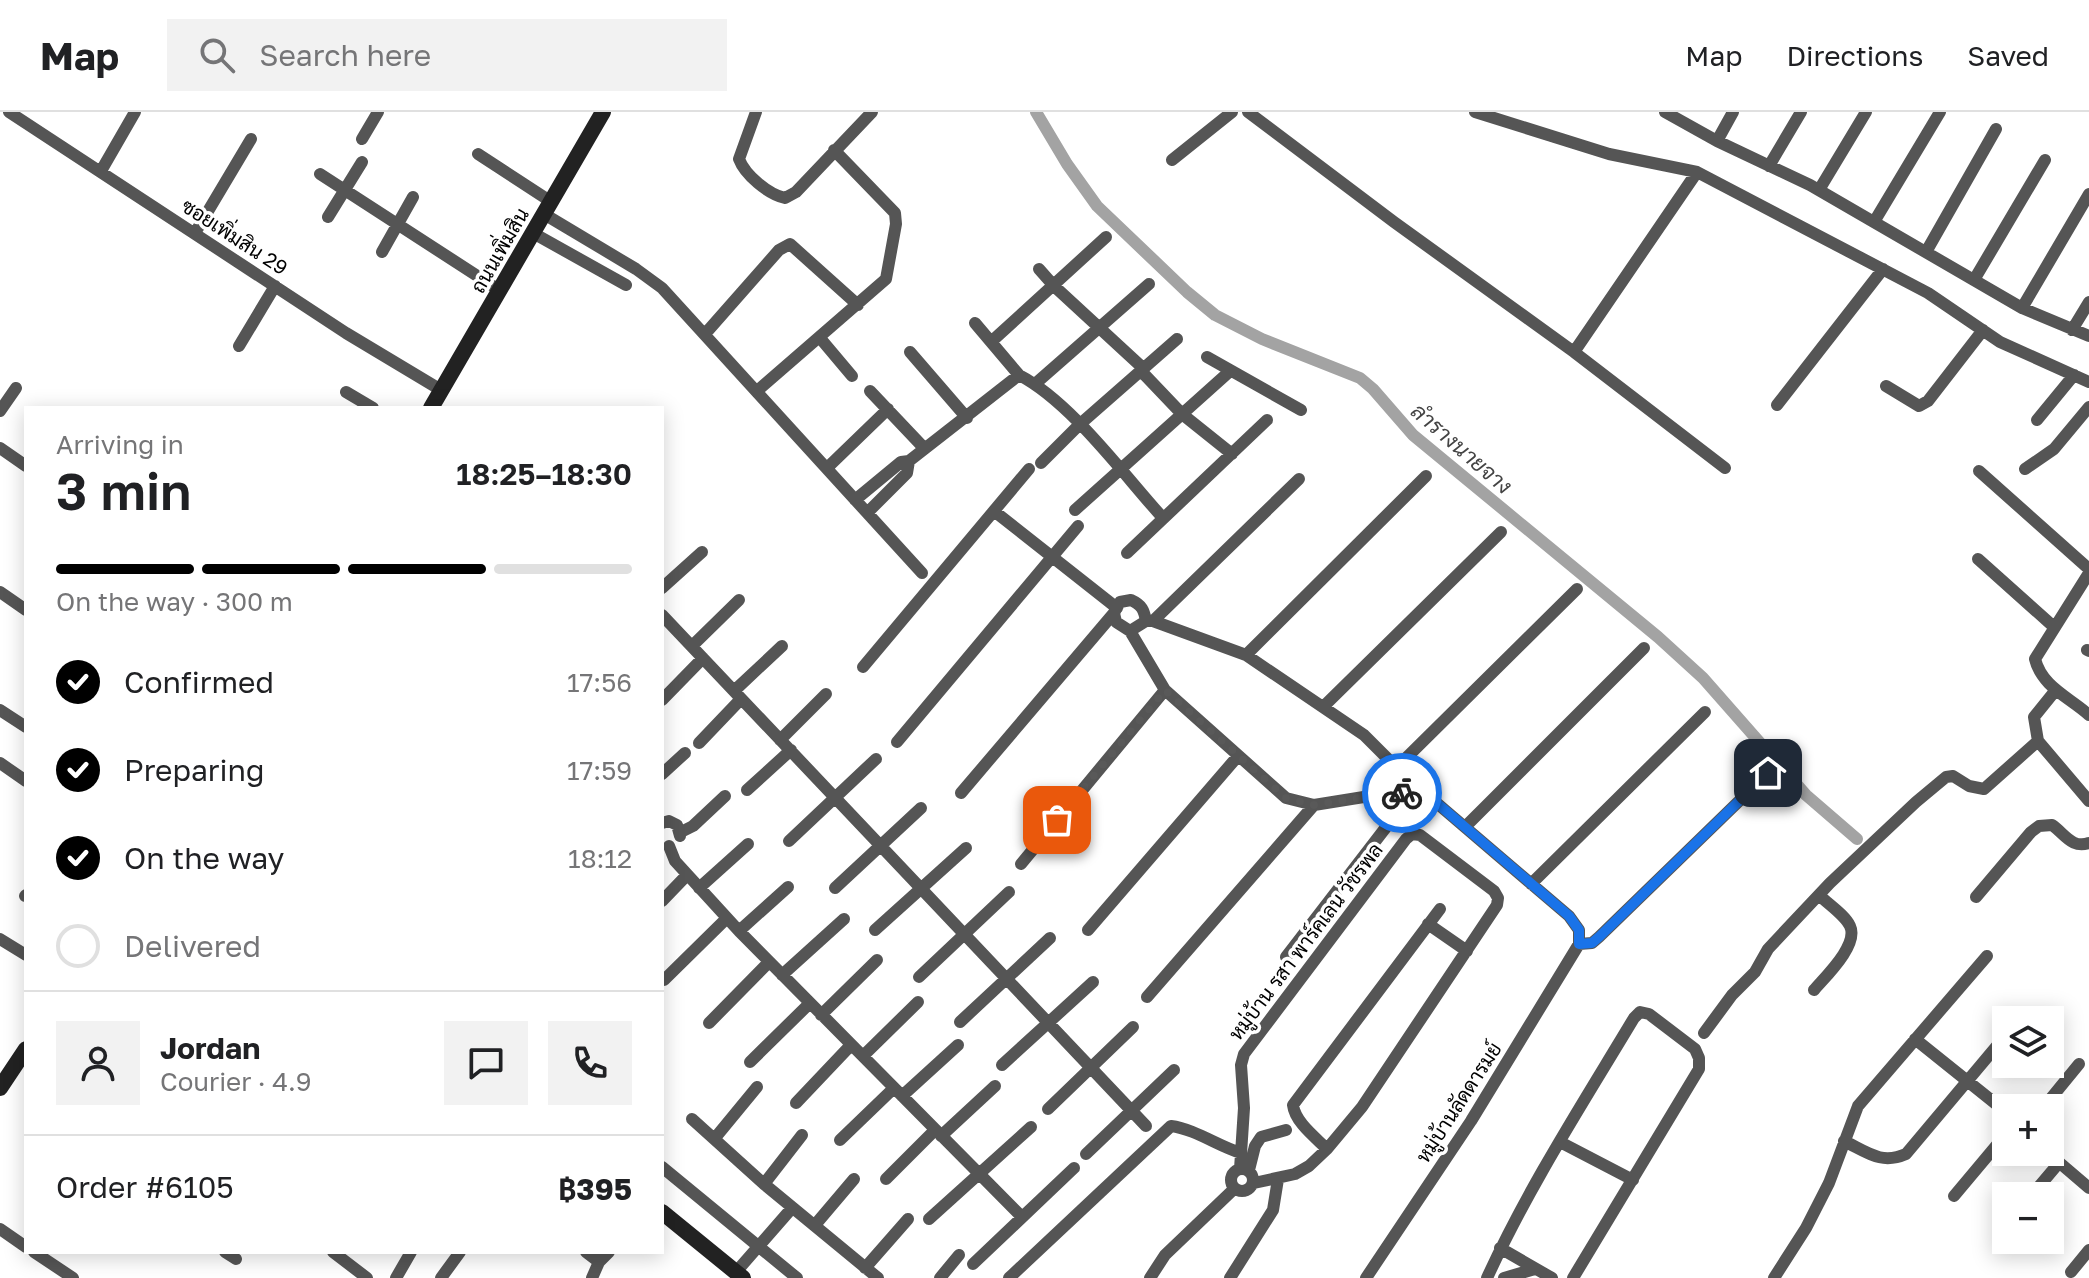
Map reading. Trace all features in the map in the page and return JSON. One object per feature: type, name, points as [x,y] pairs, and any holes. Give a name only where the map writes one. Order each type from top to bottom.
[{"type":"street","name":"ซอยเพิ่มสิน 29","points":[[9,112],[275,286],[437,403]]},
{"type":"street","points":[[101,171],[135,112]]},
{"type":"street","points":[[362,139],[378,112]]},
{"type":"street","name":"ถนนเพิ่มสิน","points":[[437,403],[603,112]]},
{"type":"street","points":[[756,112],[739,159],[743,168],[778,196],[790,197],[872,112]]},
{"type":"street","points":[[1172,160],[1232,112]]},
{"type":"street","points":[[1248,112],[1574,352],[1725,468]]},
{"type":"street","points":[[1475,112],[1609,154],[1697,172],[1928,293],[2000,342],[2089,382]]},
{"type":"street","points":[[1665,112],[1819,190],[2022,308],[2089,336]]},
{"type":"street","points":[[1717,141],[1733,112]]},
{"type":"street","points":[[1769,166],[1801,112]]},
{"type":"street","points":[[1819,190],[1866,112]]},
{"type":"street","points":[[1874,222],[1940,112]]},
{"type":"street","points":[[1926,252],[1996,129]]},
{"type":"street","points":[[195,233],[251,139]]},
{"type":"street","points":[[757,391],[886,279],[896,224],[895,213],[834,150]]},
{"type":"street","points":[[478,154],[662,288],[922,573]]},
{"type":"street","points":[[1974,280],[2045,160]]},
{"type":"street","points":[[328,217],[362,162]]},
{"type":"street","points":[[1574,352],[1697,172]]},
{"type":"street","points":[[320,174],[499,290]]},
{"type":"street","points":[[2022,308],[2089,194]]},
{"type":"street","points":[[382,252],[413,197]]},
{"type":"street","points":[[533,233],[626,285]]},
{"type":"street","points":[[992,341],[1106,237]]},
{"type":"street","points":[[705,334],[779,250],[790,244],[858,305]]},
{"type":"street","points":[[1039,269],[1143,371],[1182,414],[1232,454]]},
{"type":"street","points":[[1777,405],[1883,269]]},
{"type":"street","points":[[1035,384],[1149,284]]},
{"type":"street","points":[[239,346],[275,286]]},
{"type":"street","points":[[2072,330],[2089,302]]},
{"type":"street","points":[[975,323],[1019,375],[1035,384],[1079,425],[1163,518]]},
{"type":"street","points":[[1886,386],[1919,406],[1928,401],[1983,330]]},
{"type":"street","points":[[820,338],[852,376]]},
{"type":"street","points":[[863,667],[1035,466],[1177,339]]},
{"type":"street","points":[[910,352],[967,418]]},
{"type":"street","points":[[1207,357],[1301,410]]},
{"type":"street","points":[[1075,510],[1229,372]]},
{"type":"street","points":[[855,500],[901,462],[909,461],[967,418],[1019,375]]},
{"type":"street","points":[[2037,420],[2074,375]]},
{"type":"street","points":[[0,411],[16,388]]},
{"type":"street","points":[[870,391],[924,448]]},
{"type":"street","points":[[346,392],[370,406]]},
{"type":"street","points":[[2025,469],[2054,449],[2089,407]]},
{"type":"street","points":[[828,467],[888,409]]},
{"type":"street","points":[[1127,553],[1267,420]]},
{"type":"street","points":[[0,448],[24,465]]},
{"type":"street","points":[[868,512],[907,473],[909,461]]},
{"type":"street","points":[[1979,471],[2089,571],[2035,659],[2037,667],[2055,691],[2089,715]]},
{"type":"street","points":[[1246,655],[1426,476]]},
{"type":"street","points":[[1130,631],[1150,621],[1299,479]]},
{"type":"street","points":[[994,511],[1053,556],[1115,611],[1116,622],[1130,631],[1165,690],[1286,798],[1314,805],[1404,795],[1417,806],[1425,805],[1432,799],[1435,785],[1431,778],[1421,772],[1402,772]]},
{"type":"street","points":[[897,742],[1078,526]]},
{"type":"street","points":[[1323,707],[1501,532]]},
{"type":"street","points":[[664,586],[702,552]]},
{"type":"street","points":[[1978,559],[2054,627]]},
{"type":"street","points":[[1402,772],[1577,589]]},
{"type":"street","points":[[0,592],[24,609]]},
{"type":"street","points":[[692,646],[739,600]]},
{"type":"street","points":[[961,793],[1120,602],[1139,604],[1150,621],[1246,655],[1364,735],[1402,772],[1404,795],[1286,957]]},
{"type":"street","points":[[664,618],[1146,1126]]},
{"type":"street","points":[[699,743],[782,646]]},
{"type":"street","points":[[1465,827],[1644,648]]},
{"type":"street","points":[[664,698],[703,658]]},
{"type":"street","points":[[1021,864],[1165,690]]},
{"type":"street","points":[[2055,691],[2034,717],[2038,741],[2089,801]]},
{"type":"street","points":[[780,740],[826,694]]},
{"type":"street","points":[[0,710],[24,726]]},
{"type":"street","points":[[1531,884],[1705,712]]},
{"type":"street","points":[[1704,1033],[1732,995],[1755,972],[1768,949],[1916,802],[1946,777],[1953,776],[1969,786],[1984,789],[2038,741]]},
{"type":"street","points":[[747,790],[791,750]]},
{"type":"street","points":[[664,772],[685,753]]},
{"type":"street","points":[[1088,930],[1238,756]]},
{"type":"street","points":[[789,841],[876,759]]},
{"type":"street","points":[[0,763],[24,780]]},
{"type":"street","name":"หมู่บ้านลัดดารมย์","points":[[1366,1278],[1471,1121],[1579,944],[1592,943],[1599,937],[1768,773]]},
{"type":"street","points":[[725,796],[693,826],[681,832],[677,843],[666,845],[675,861],[769,962],[1022,1217]]},
{"type":"street","points":[[1432,799],[1569,916],[1579,930],[1579,944]]},
{"type":"street","points":[[1147,997],[1314,805]]},
{"type":"street","points":[[835,888],[921,808]]},
{"type":"street","points":[[664,819],[673,822],[681,832]]},
{"type":"street","points":[[1976,897],[2039,826],[2052,825],[2073,844],[2081,846],[2089,843]]},
{"type":"street","name":"หมู่บ้าน รสา พาร์คเลน วัชรพล","points":[[1412,834],[1420,835],[1494,891],[1498,898],[1497,905],[1467,951],[1362,1107],[1327,1149],[1295,1174],[1278,1179],[1248,1174],[1241,1153],[1244,1108],[1241,1065],[1244,1054],[1412,834]]},
{"type":"street","points":[[699,888],[748,844]]},
{"type":"street","points":[[875,930],[966,848]]},
{"type":"street","points":[[664,899],[687,875]]},
{"type":"street","points":[[739,931],[788,887]]},
{"type":"street","points":[[919,977],[1009,892]]},
{"type":"street","points":[[1814,990],[1845,954],[1852,932],[1850,924],[1819,895]]},
{"type":"street","points":[[1327,1149],[1300,1121],[1293,1105],[1440,909]]},
{"type":"street","points":[[664,980],[727,918]]},
{"type":"street","points":[[782,975],[844,919]]},
{"type":"street","points":[[1428,924],[1467,951]]},
{"type":"street","points":[[960,1022],[1050,938]]},
{"type":"street","points":[[0,939],[24,954]]},
{"type":"street","points":[[1774,1278],[1806,1228],[1823,1194],[1858,1106],[1987,956]]},
{"type":"street","points":[[821,1015],[877,960]]},
{"type":"street","points":[[709,1023],[769,962]]},
{"type":"street","points":[[1002,1065],[1093,982]]},
{"type":"street","points":[[863,1056],[918,1002]]},
{"type":"street","points":[[750,1062],[810,1003]]},
{"type":"street","points":[[1487,1278],[1500,1248],[1634,1018],[1640,1012],[1649,1014],[1695,1049],[1699,1069],[1573,1278]]},
{"type":"street","points":[[1048,1109],[1133,1027]]},
{"type":"street","points":[[1915,1039],[1992,1101]]},
{"type":"street","points":[[796,1103],[851,1045]]},
{"type":"street","points":[[840,1140],[958,1045]]},
{"type":"street","points":[[1844,1141],[1891,1161],[1906,1154],[1992,1051]]},
{"type":"street","points":[[0,1088],[24,1053]]},
{"type":"street","points":[[2054,1094],[2079,1064]]},
{"type":"street","points":[[1086,1154],[1174,1070]]},
{"type":"street","points":[[886,1179],[995,1086]]},
{"type":"street","points":[[715,1138],[757,1087]]},
{"type":"street","points":[[692,1119],[792,1208],[878,1278]]},
{"type":"street","points":[[1009,1278],[1171,1126],[1182,1127],[1221,1147],[1241,1153]]},
{"type":"street","points":[[929,1219],[1031,1127]]},
{"type":"street","points":[[1234,1189],[1246,1192],[1255,1146],[1261,1137],[1286,1130]]},
{"type":"street","points":[[764,1184],[802,1135]]},
{"type":"street","points":[[1560,1142],[1633,1180]]},
{"type":"street","points":[[1954,1196],[1992,1151]]},
{"type":"street","points":[[2043,1182],[2056,1166]]},
{"type":"street","points":[[2061,1166],[2089,1188]]},
{"type":"street","points":[[973,1264],[1074,1168]]},
{"type":"street","points":[[664,1169],[797,1278]]},
{"type":"street","points":[[1234,1189],[1231,1177],[1248,1174]]},
{"type":"street","points":[[815,1225],[854,1179]]},
{"type":"street","points":[[1230,1278],[1273,1210],[1278,1179]]},
{"type":"street","points":[[1150,1278],[1165,1255],[1234,1189]]},
{"type":"street","points":[[664,1214],[740,1275],[792,1208]]},
{"type":"street","points":[[865,1268],[908,1219]]},
{"type":"street","points":[[0,1229],[24,1246]]},
{"type":"street","points":[[1500,1248],[1552,1278]]},
{"type":"street","points":[[2071,1272],[2089,1250]]},
{"type":"street","points":[[37,1254],[73,1278]]},
{"type":"street","points":[[336,1254],[367,1278]]},
{"type":"street","points":[[396,1278],[410,1254]]},
{"type":"street","points":[[441,1278],[459,1254]]},
{"type":"street","points":[[589,1254],[599,1262]]},
{"type":"street","points":[[592,1278],[599,1262],[607,1254]]},
{"type":"street","points":[[940,1278],[959,1255]]},
{"type":"street","points":[[1504,1278],[1535,1269]]},
{"type":"waterway","name":"ลำรางนายจาง","points":[[1036,112],[1097,206],[1187,292],[1215,315],[1262,339],[1360,378],[1413,435],[1658,637],[1703,678],[1806,795],[1857,839]]},
{"type":"way so far","points":[[1057,820],[1165,690],[1286,798],[1314,805],[1402,793]]},
{"type":"route","points":[[1402,793],[1410,804],[1417,806],[1425,805],[1432,799],[1569,916],[1579,930],[1579,944],[1592,943],[1599,937],[1768,773]]}]
